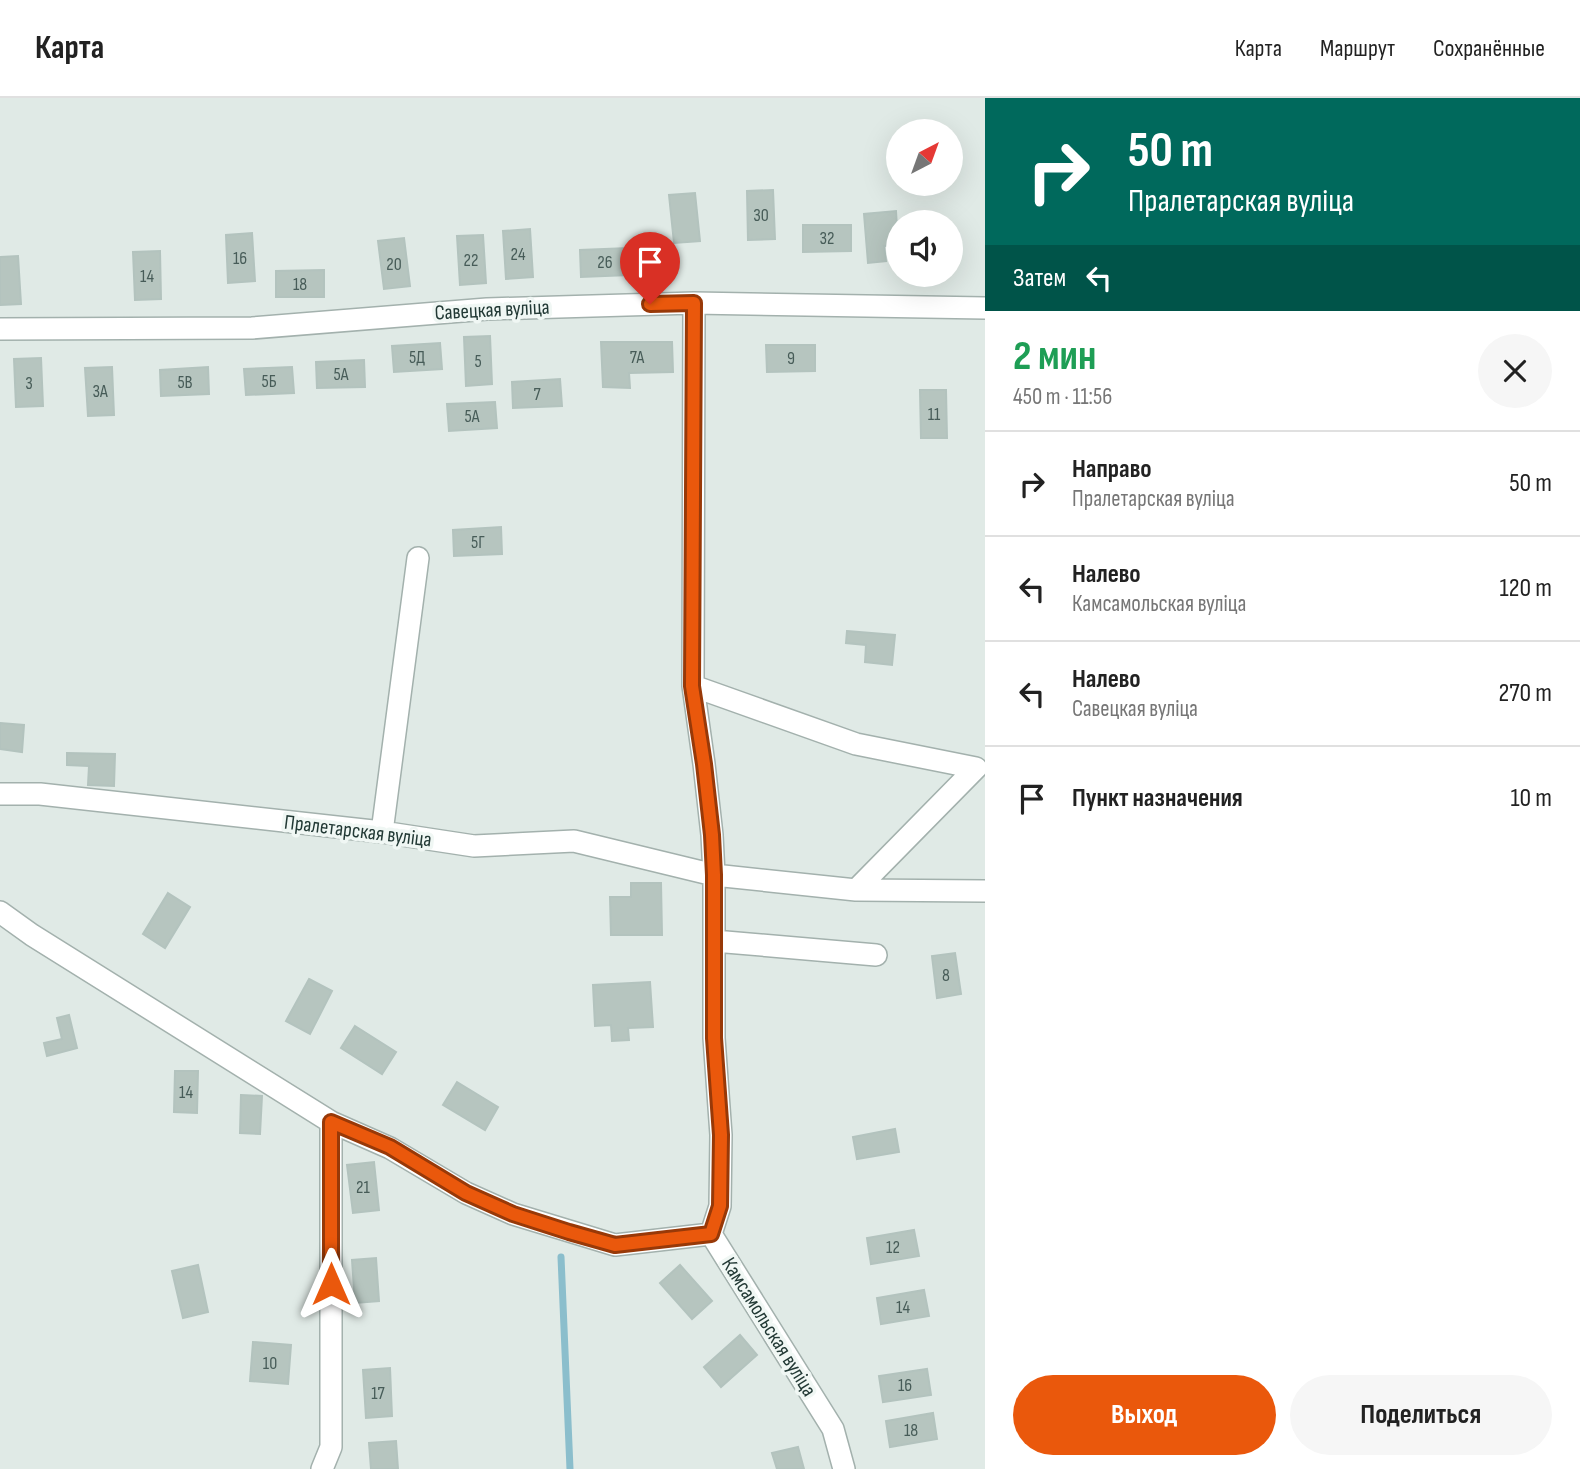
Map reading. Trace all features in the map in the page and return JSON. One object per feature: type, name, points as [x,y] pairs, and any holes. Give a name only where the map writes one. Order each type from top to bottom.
[{"type":"street","name":"Савецкая вуліца","points":[[0,329],[252,328],[487,309],[694,303],[985,308]]},
{"type":"street","name":"Камсамольская вуліца","points":[[694,303],[692,686],[704,764],[714,875],[714,1038],[721,1135],[720,1206],[711,1234],[834,1429],[844,1469]]},
{"type":"street","points":[[382,832],[418,558]]},
{"type":"street","points":[[692,686],[856,744],[976,768],[856,890]]},
{"type":"street","name":"Пралетарская вуліца","points":[[0,794],[40,794],[382,832],[474,846],[574,841],[714,875],[856,890],[985,891]]},
{"type":"street","points":[[0,912],[32,935],[331,1122],[390,1147],[466,1193],[513,1214],[615,1245],[711,1234]]},
{"type":"street","points":[[714,941],[876,955]]},
{"type":"street","points":[[322,1469],[331,1447],[331,1122]]},
{"type":"building","points":[[773,190],[775,239],[748,240],[747,191]]},
{"type":"building","points":[[695,193],[700,241],[674,243],[669,195]]},
{"type":"building","points":[[886,212],[886,261],[868,263],[864,214]]},
{"type":"building","points":[[803,225],[851,225],[851,251],[803,252]]},
{"type":"building","points":[[530,229],[533,277],[506,279],[503,231]]},
{"type":"building","points":[[252,233],[255,281],[228,283],[226,235]]},
{"type":"building","points":[[483,235],[486,283],[460,285],[457,236]]},
{"type":"building","points":[[404,238],[410,286],[384,289],[378,241]]},
{"type":"building","points":[[628,248],[629,275],[581,277],[580,250]]},
{"type":"building","points":[[160,251],[161,299],[135,300],[133,252]]},
{"type":"building","points":[[18,256],[21,304],[0,305],[0,257]]},
{"type":"building","points":[[324,270],[324,297],[276,297],[276,271]]},
{"type":"building","points":[[490,336],[492,384],[466,386],[464,337]]},
{"type":"building","points":[[601,342],[672,342],[673,372],[629,373],[630,388],[603,387]]},
{"type":"building","points":[[440,343],[442,369],[394,372],[392,346]]},
{"type":"building","points":[[766,345],[815,345],[815,371],[767,372]]},
{"type":"building","points":[[41,358],[43,406],[16,407],[14,359]]},
{"type":"building","points":[[364,360],[365,387],[317,388],[316,362]]},
{"type":"building","points":[[112,367],[114,415],[88,416],[85,368]]},
{"type":"building","points":[[208,367],[209,394],[161,396],[160,370]]},
{"type":"building","points":[[292,367],[294,393],[246,395],[244,369]]},
{"type":"building","points":[[560,379],[562,406],[513,408],[512,382]]},
{"type":"building","points":[[920,390],[946,390],[947,438],[921,438]]},
{"type":"building","points":[[495,402],[497,428],[449,431],[447,404]]},
{"type":"building","points":[[501,527],[502,554],[454,556],[453,530]]},
{"type":"building","points":[[847,631],[895,635],[892,665],[865,662],[866,645],[846,643]]},
{"type":"building","points":[[0,723],[24,725],[22,752],[0,749]]},
{"type":"building","points":[[67,753],[115,754],[114,786],[88,785],[89,766],[67,765]]},
{"type":"building","points":[[631,883],[661,883],[662,935],[611,935],[610,897],[631,897]]},
{"type":"building","points":[[168,893],[190,907],[165,948],[143,934]]},
{"type":"building","points":[[955,953],[961,994],[937,998],[932,956]]},
{"type":"building","points":[[309,979],[332,991],[310,1034],[286,1021]]},
{"type":"building","points":[[650,982],[653,1027],[628,1028],[629,1040],[612,1041],[611,1025],[595,1026],[593,985]]},
{"type":"building","points":[[69,1015],[77,1048],[47,1056],[44,1043],[62,1039],[57,1018]]},
{"type":"building","points":[[355,1026],[396,1052],[382,1074],[341,1048]]},
{"type":"building","points":[[175,1071],[198,1071],[197,1113],[174,1112]]},
{"type":"building","points":[[457,1082],[498,1107],[485,1130],[443,1105]]},
{"type":"building","points":[[241,1095],[262,1096],[260,1134],[240,1133]]},
{"type":"building","points":[[895,1129],[899,1152],[857,1159],[853,1137]]},
{"type":"building","points":[[374,1162],[379,1210],[353,1213],[347,1165]]},
{"type":"building","points":[[914,1230],[919,1256],[871,1264],[867,1238]]},
{"type":"building","points":[[376,1258],[379,1301],[355,1303],[352,1260]]},
{"type":"building","points":[[198,1265],[208,1312],[183,1318],[172,1271]]},
{"type":"building","points":[[680,1265],[712,1301],[692,1319],[660,1283]]},
{"type":"building","points":[[924,1290],[929,1316],[881,1324],[877,1298]]},
{"type":"building","points":[[740,1335],[757,1355],[721,1387],[704,1367]]},
{"type":"building","points":[[253,1342],[291,1345],[288,1384],[250,1381]]},
{"type":"building","points":[[390,1368],[392,1416],[366,1418],[363,1370]]},
{"type":"building","points":[[927,1369],[931,1395],[883,1402],[879,1376]]},
{"type":"building","points":[[933,1413],[937,1439],[890,1447],[886,1421]]},
{"type":"building","points":[[396,1441],[398,1469],[371,1469],[369,1443]]},
{"type":"building","points":[[798,1447],[804,1469],[777,1469],[772,1453]]},
{"type":"waterway","points":[[561,1257],[570,1469]]},
{"type":"route","points":[[331,1284],[331,1122],[390,1147],[466,1193],[513,1214],[569,1232],[615,1245],[711,1234],[720,1206],[721,1135],[714,1038],[712,835],[692,686],[694,303],[650,304]]}]
